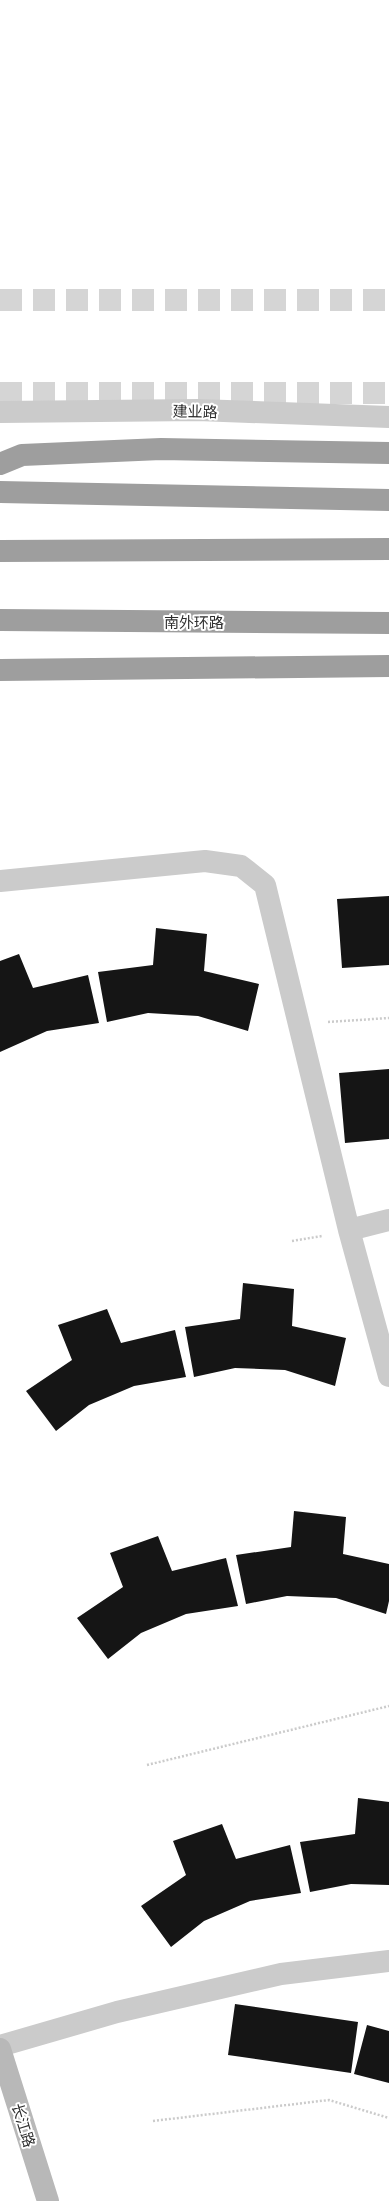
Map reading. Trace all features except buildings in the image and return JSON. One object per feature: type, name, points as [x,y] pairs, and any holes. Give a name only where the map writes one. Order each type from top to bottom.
[{"type":"highway","points":[[0,464],[22,455],[161,448],[389,453]]},
{"type":"highway","points":[[0,492],[389,500]]},
{"type":"highway","points":[[0,551],[389,549]]},
{"type":"highway","name":"南外环路","points":[[0,620],[389,623]]},
{"type":"highway","points":[[0,670],[389,666]]},
{"type":"main road","name":"长江路","points":[[0,2048],[48,2201]]},
{"type":"street","name":"建业路","points":[[0,412],[198,410],[389,417]]},
{"type":"street","points":[[0,881],[205,861],[241,866],[265,885],[350,1230],[389,1376]]},
{"type":"street","points":[[350,1230],[389,1220]]},
{"type":"street","points":[[0,2048],[117,2012],[281,1974],[389,1962]]},
{"type":"path","points":[[300,1024],[389,1018]]},
{"type":"path","points":[[146,1765],[389,1706]]},
{"type":"path","points":[[153,2121],[329,2100],[389,2118]]},
{"type":"tunnel","points":[[0,300],[389,300]]},
{"type":"tunnel","points":[[0,393],[389,393]]}]
